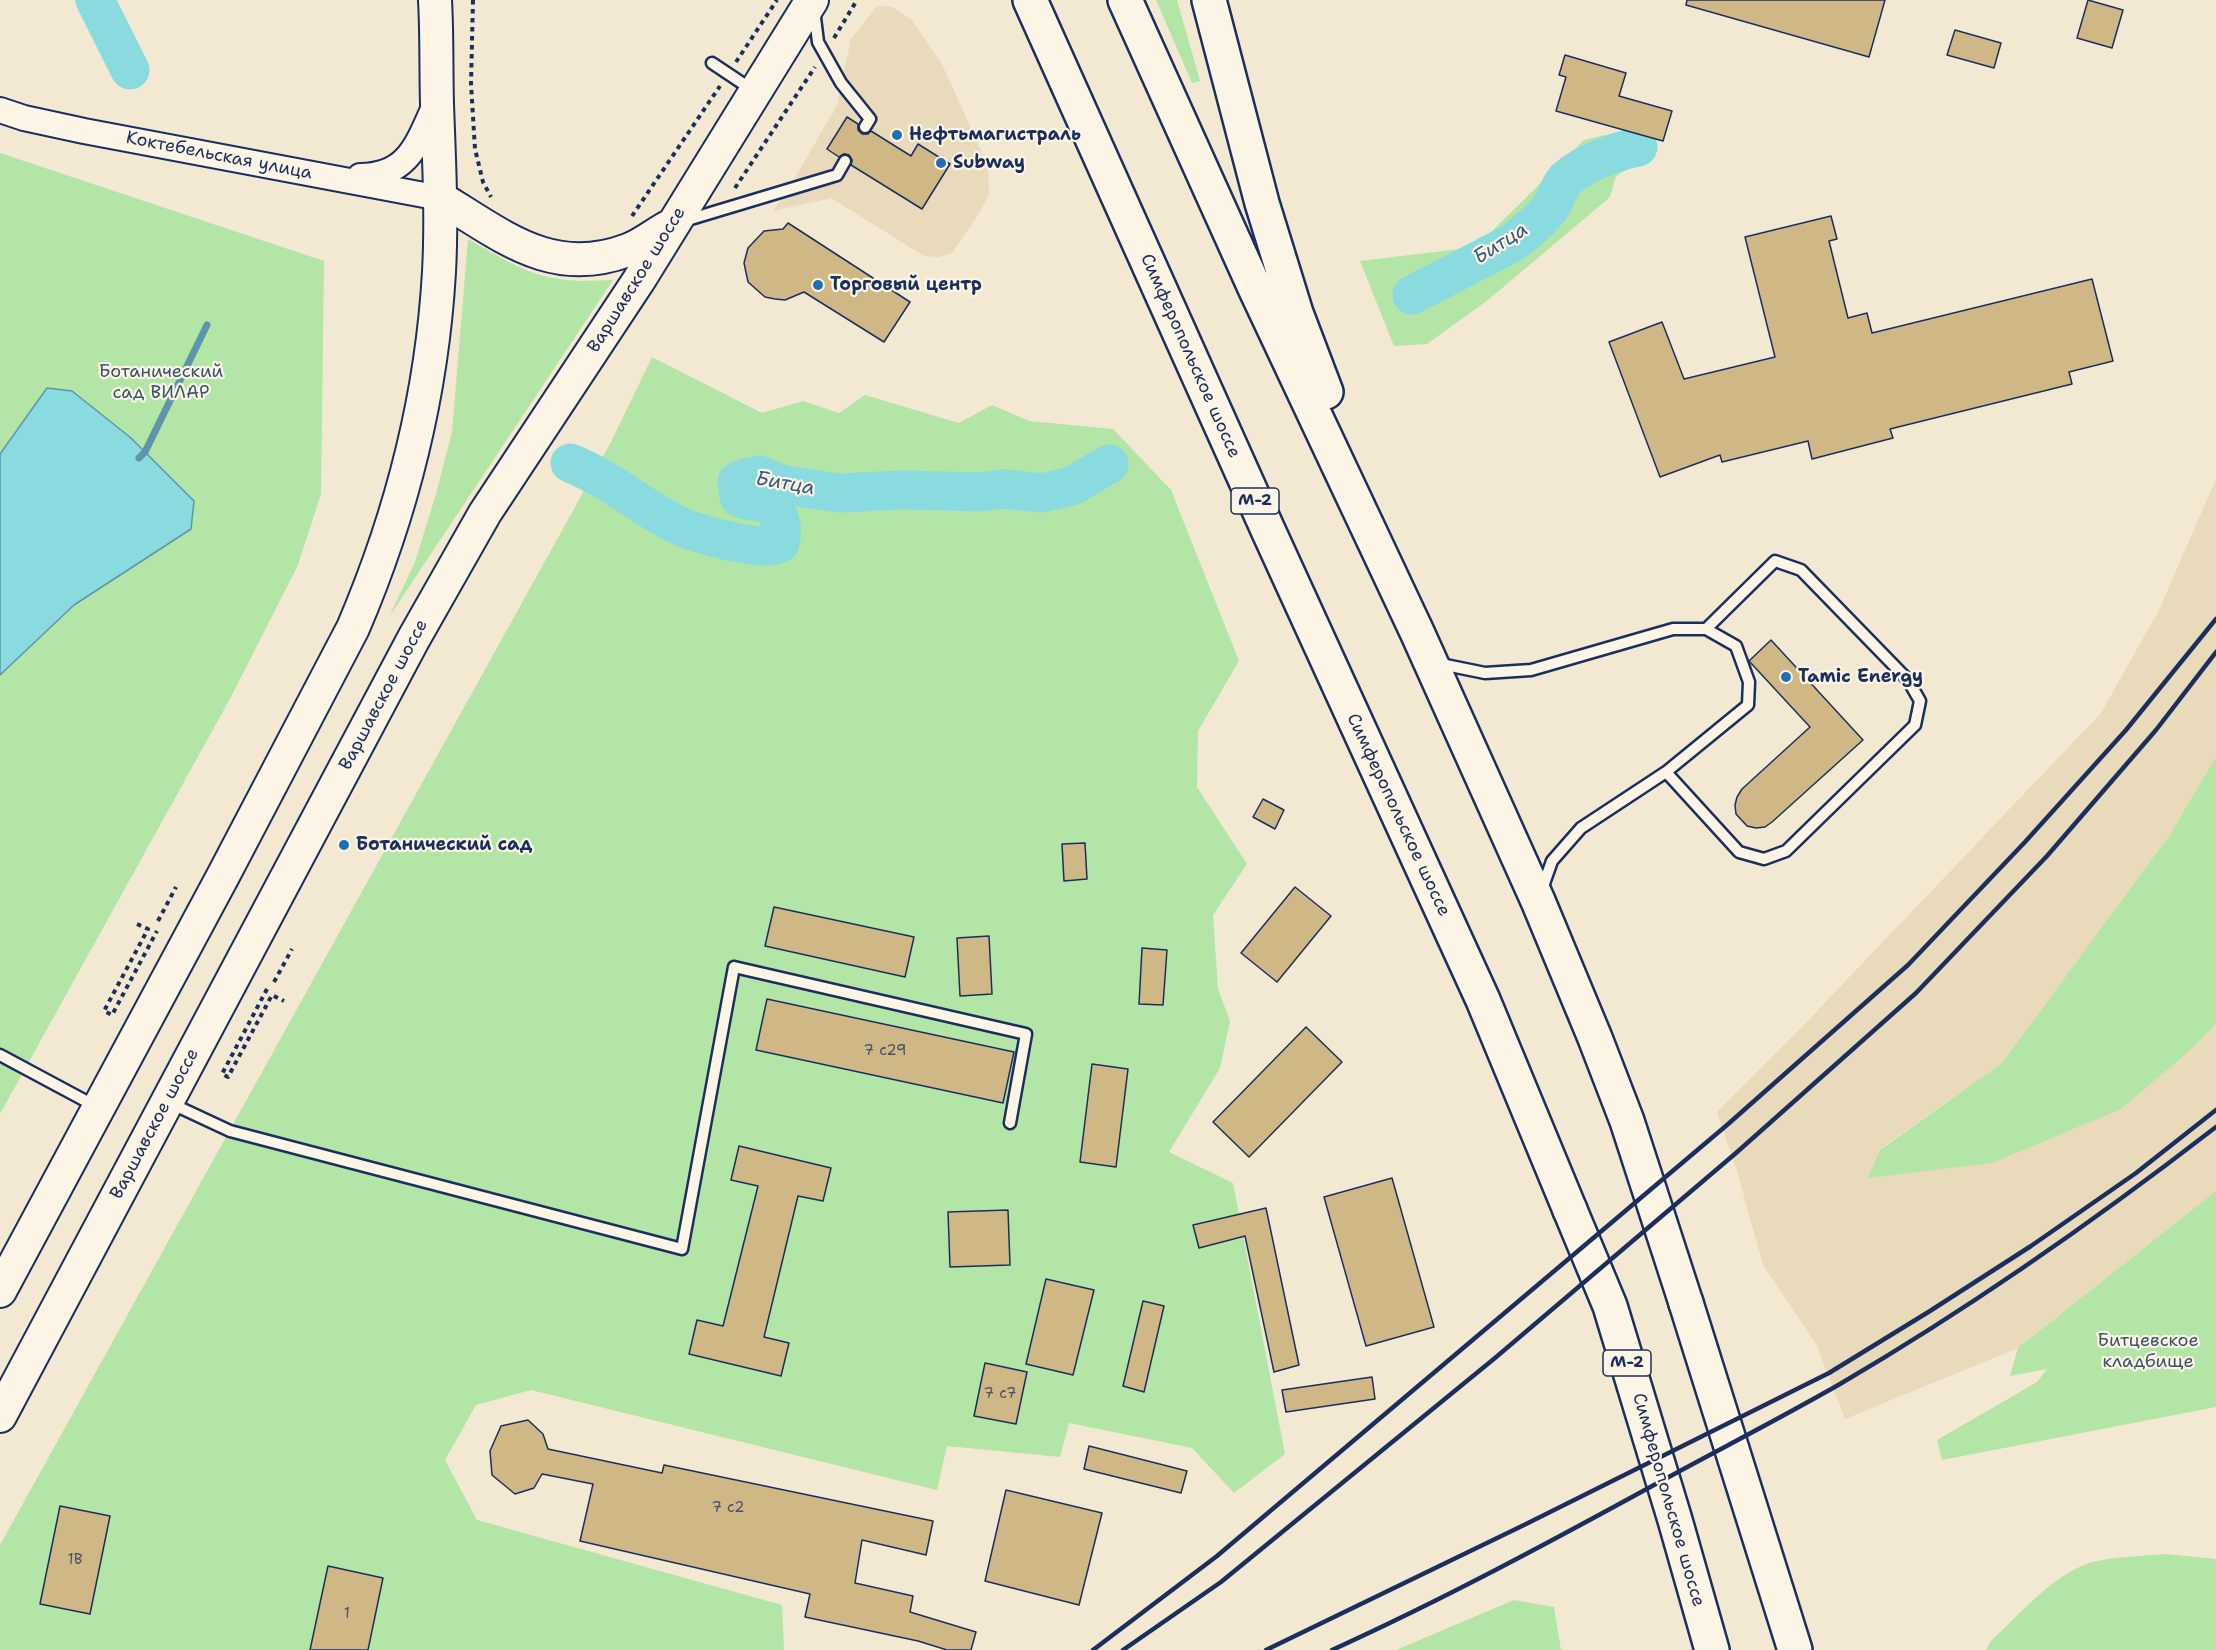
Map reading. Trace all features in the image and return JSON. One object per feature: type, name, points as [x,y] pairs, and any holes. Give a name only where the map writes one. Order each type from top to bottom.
[{"type":"highway","name":"Симферопольское шоссе","points":[[1030,0],[1273,541],[1483,1000],[1610,1306],[1712,1650]]},
{"type":"highway","points":[[1125,0],[1255,288],[1431,662],[1538,901],[1595,1038],[1627,1121],[1794,1650]]},
{"type":"highway","points":[[1209,0],[1262,203],[1296,313],[1417,632]]},
{"type":"main road","points":[[0,1291],[223,876],[353,628],[394,518],[425,389],[437,303],[440,198],[435,0]]},
{"type":"main road","points":[[453,0],[437,100],[444,141],[464,189],[492,215],[508,241],[530,251],[552,257],[579,259],[609,256],[630,250],[672,225]]},
{"type":"main road","name":"Варшавское шоссе","points":[[0,1416],[405,654],[474,532],[639,280],[754,91],[813,0]]},
{"type":"main road","points":[[440,198],[492,215]]},
{"type":"street","points":[[328,176],[378,176],[394,170],[417,144],[437,100]]},
{"type":"street","name":"Коктебельская улица","points":[[0,110],[24,118],[84,131],[440,198]]},
{"type":"lane","points":[[813,0],[818,42],[841,83],[870,119],[865,128]]},
{"type":"lane","points":[[712,63],[754,91]]},
{"type":"lane","points":[[672,225],[837,175],[845,161]]},
{"type":"lane","points":[[1666,772],[1739,852],[1764,859],[1786,851],[1915,725],[1920,700],[1908,680],[1801,570],[1774,561],[1706,629]]},
{"type":"lane","points":[[1431,662],[1485,673],[1532,670],[1673,629],[1706,629],[1736,646],[1749,682],[1748,705],[1666,772],[1581,828],[1552,861],[1538,901]]},
{"type":"lane","points":[[167,1101],[230,1131],[682,1249],[734,967],[1026,1034],[1010,1122]]},
{"type":"lane","points":[[0,1055],[98,1107]]},
{"type":"path","points":[[473,0],[471,84],[475,149],[483,182],[491,197],[492,215]]},
{"type":"path","points":[[735,64],[777,0]]},
{"type":"path","points":[[721,210],[857,0]]},
{"type":"path","points":[[628,220],[633,216],[722,82]]},
{"type":"path","points":[[158,921],[176,887]]},
{"type":"path","points":[[137,924],[148,929],[104,1011],[112,1015],[157,930]]},
{"type":"path","points":[[274,982],[292,949]]},
{"type":"path","points":[[267,989],[222,1074],[228,1077],[272,995],[284,1001]]},
{"type":"shaded area","name":"Нефтьмагистраль","points":[[877,6],[892,7],[911,19],[942,64],[988,166],[989,195],[952,253],[938,257],[924,256],[831,198],[773,211],[837,105],[851,39]]},
{"type":"shaded area","points":[[2216,479],[2216,757],[2169,836],[2002,1063],[1880,1149],[2189,1051],[2216,1024],[2216,1191],[2018,1348],[1845,1419],[1816,1344],[1763,1265],[1737,1171],[1717,1112],[1798,1031],[2101,713],[2159,610]]},
{"type":"green space","points":[[1156,0],[1177,0],[1200,81],[1192,83]]},
{"type":"green space","points":[[1605,135],[1645,158],[1616,176],[1610,197],[1488,300],[1427,344],[1394,346],[1360,261],[1476,247],[1584,140]]},
{"type":"green space","name":"Ботанический сад ВИЛАР","points":[[0,153],[324,261],[321,494],[298,565],[231,697],[0,1114]]},
{"type":"green space","points":[[468,239],[507,261],[538,274],[556,279],[613,280],[389,617],[415,562],[452,432]]},
{"type":"green space","points":[[652,357],[762,413],[803,401],[839,413],[865,395],[959,423],[992,405],[1029,421],[1113,429],[1171,490],[1239,661],[1198,731],[1197,787],[1247,864],[1213,915],[1218,989],[1230,1021],[1220,1068],[1169,1152],[1233,1183],[1285,1454],[1234,1493],[1192,1448],[1069,1423],[1060,1457],[947,1446],[937,1490],[531,1390],[476,1405],[445,1460],[477,1520],[782,1605],[784,1650],[0,1650],[0,1545],[611,442]]},
{"type":"green space","points":[[2216,757],[2216,1024],[2189,1051],[2121,1109],[1992,1163],[1868,1178],[1880,1150],[2002,1063],[2169,836]]},
{"type":"green space","name":"Битцевское кладбище","points":[[2216,1191],[2216,1407],[1942,1460],[1937,1440],[2037,1382],[2047,1369],[2010,1376],[2018,1348]]},
{"type":"green space","points":[[2166,1554],[2216,1559],[2216,1650],[1986,1650],[1991,1641],[2034,1599],[2058,1580],[2084,1565],[2124,1557]]},
{"type":"green space","points":[[1514,1600],[1554,1607],[1561,1650],[1396,1650]]},
{"type":"water","points":[[47,388],[72,391],[131,438],[194,501],[191,529],[74,605],[0,675],[0,454]]},
{"type":"building","points":[[1687,0],[1885,0],[1869,57],[1686,5]]},
{"type":"building","points":[[2088,0],[2123,10],[2112,48],[2077,38]]},
{"type":"building","points":[[1955,30],[2001,43],[1994,68],[1947,55]]},
{"type":"building","points":[[1565,55],[1626,73],[1619,96],[1672,111],[1663,141],[1556,111],[1566,77],[1559,75]]},
{"type":"building","points":[[847,117],[858,124],[858,130],[862,134],[868,134],[871,131],[911,156],[918,144],[950,164],[922,209],[851,165],[852,160],[849,155],[844,154],[839,157],[827,149]]},
{"type":"building","points":[[1831,216],[1837,239],[1829,241],[1848,318],[1867,313],[1872,333],[2092,279],[2113,361],[2069,372],[2072,384],[1890,429],[1893,438],[1812,459],[1808,441],[1722,462],[1720,455],[1660,477],[1609,342],[1662,322],[1684,379],[1775,357],[1745,237]]},
{"type":"building","name":"Торговый центр","points":[[788,223],[910,302],[884,342],[804,292],[785,300],[775,299],[765,297],[748,282],[744,263],[748,248],[764,231],[783,229]]},
{"type":"building","points":[[1771,640],[1863,740],[1772,822],[1765,827],[1756,828],[1747,826],[1736,814],[1737,797],[1742,789],[1810,727],[1749,661]]},
{"type":"building","points":[[1263,799],[1284,810],[1275,829],[1253,817]]},
{"type":"building","points":[[1085,843],[1087,879],[1064,881],[1062,844]]},
{"type":"building","points":[[1295,887],[1331,916],[1277,982],[1241,953]]},
{"type":"building","points":[[774,907],[914,937],[905,977],[765,946]]},
{"type":"building","points":[[989,936],[992,994],[960,996],[957,938]]},
{"type":"building","points":[[1142,948],[1167,950],[1163,1005],[1139,1004]]},
{"type":"building","points":[[767,999],[1014,1052],[1003,1103],[756,1050]]},
{"type":"building","points":[[1306,1027],[1342,1062],[1249,1157],[1213,1122]]},
{"type":"building","points":[[1092,1064],[1128,1069],[1116,1167],[1080,1162]]},
{"type":"building","points":[[739,1146],[831,1168],[823,1201],[798,1196],[764,1337],[789,1343],[781,1376],[689,1354],[697,1320],[723,1326],[758,1186],[731,1180]]},
{"type":"building","points":[[1392,1178],[1434,1327],[1366,1346],[1324,1197]]},
{"type":"building","points":[[1266,1208],[1299,1365],[1274,1372],[1245,1236],[1199,1248],[1193,1225]]},
{"type":"building","points":[[1008,1210],[1010,1265],[950,1267],[948,1212]]},
{"type":"building","points":[[1046,1279],[1094,1290],[1073,1375],[1026,1364]]},
{"type":"building","points":[[1143,1301],[1164,1306],[1144,1392],[1123,1386]]},
{"type":"building","points":[[985,1363],[1027,1372],[1016,1424],[974,1416]]},
{"type":"building","points":[[1372,1377],[1375,1399],[1286,1412],[1282,1390]]},
{"type":"building","points":[[528,1420],[543,1434],[548,1449],[662,1473],[664,1465],[933,1521],[926,1555],[862,1540],[855,1583],[913,1596],[910,1612],[976,1632],[971,1650],[947,1650],[918,1641],[805,1617],[810,1594],[580,1541],[593,1484],[542,1474],[534,1488],[515,1494],[492,1475],[490,1451],[501,1426]]},
{"type":"building","points":[[1089,1446],[1187,1471],[1181,1493],[1084,1469]]},
{"type":"building","points":[[1006,1490],[1102,1513],[1079,1605],[985,1581]]},
{"type":"building","points":[[60,1506],[110,1516],[90,1614],[40,1604]]},
{"type":"building","points":[[328,1566],[383,1578],[368,1650],[310,1650]]},
{"type":"waterway","name":"Битца","points":[[95,0],[130,70]]},
{"type":"waterway","name":"Битца","points":[[1412,295],[1512,243],[1546,213],[1563,182],[1573,173],[1600,159],[1638,147]]},
{"type":"waterway","points":[[139,458],[145,452],[207,325]]},
{"type":"waterway","name":"Битца","points":[[570,463],[599,477],[682,527],[717,538],[765,546],[780,543],[782,532],[780,522],[770,503],[745,500],[739,497],[737,482],[745,478],[759,475],[784,485],[839,493],[903,490],[978,492],[1005,489],[1042,493],[1072,486],[1109,464]]},
{"type":"railway","points":[[1093,1650],[1217,1556],[1727,1125],[1908,965],[2025,842],[2126,730],[2216,619]]},
{"type":"railway","points":[[1123,1650],[1221,1582],[1495,1358],[1736,1153],[1916,993],[2047,856],[2156,730],[2216,652]]},
{"type":"railway","points":[[1266,1650],[1829,1373],[2031,1246],[2136,1173],[2216,1110]]},
{"type":"railway","points":[[1332,1650],[1494,1570],[1840,1384],[1985,1294],[2216,1127]]},
{"type":"place","name":"Нефтьмагистраль","points":[[897,135]]},
{"type":"place","name":"Subway","points":[[941,163]]},
{"type":"place","name":"Торговый центр","points":[[818,285]]},
{"type":"place","name":"Tamic Energy","points":[[1786,677]]},
{"type":"place","name":"Ботанический сад","points":[[344,845]]}]
